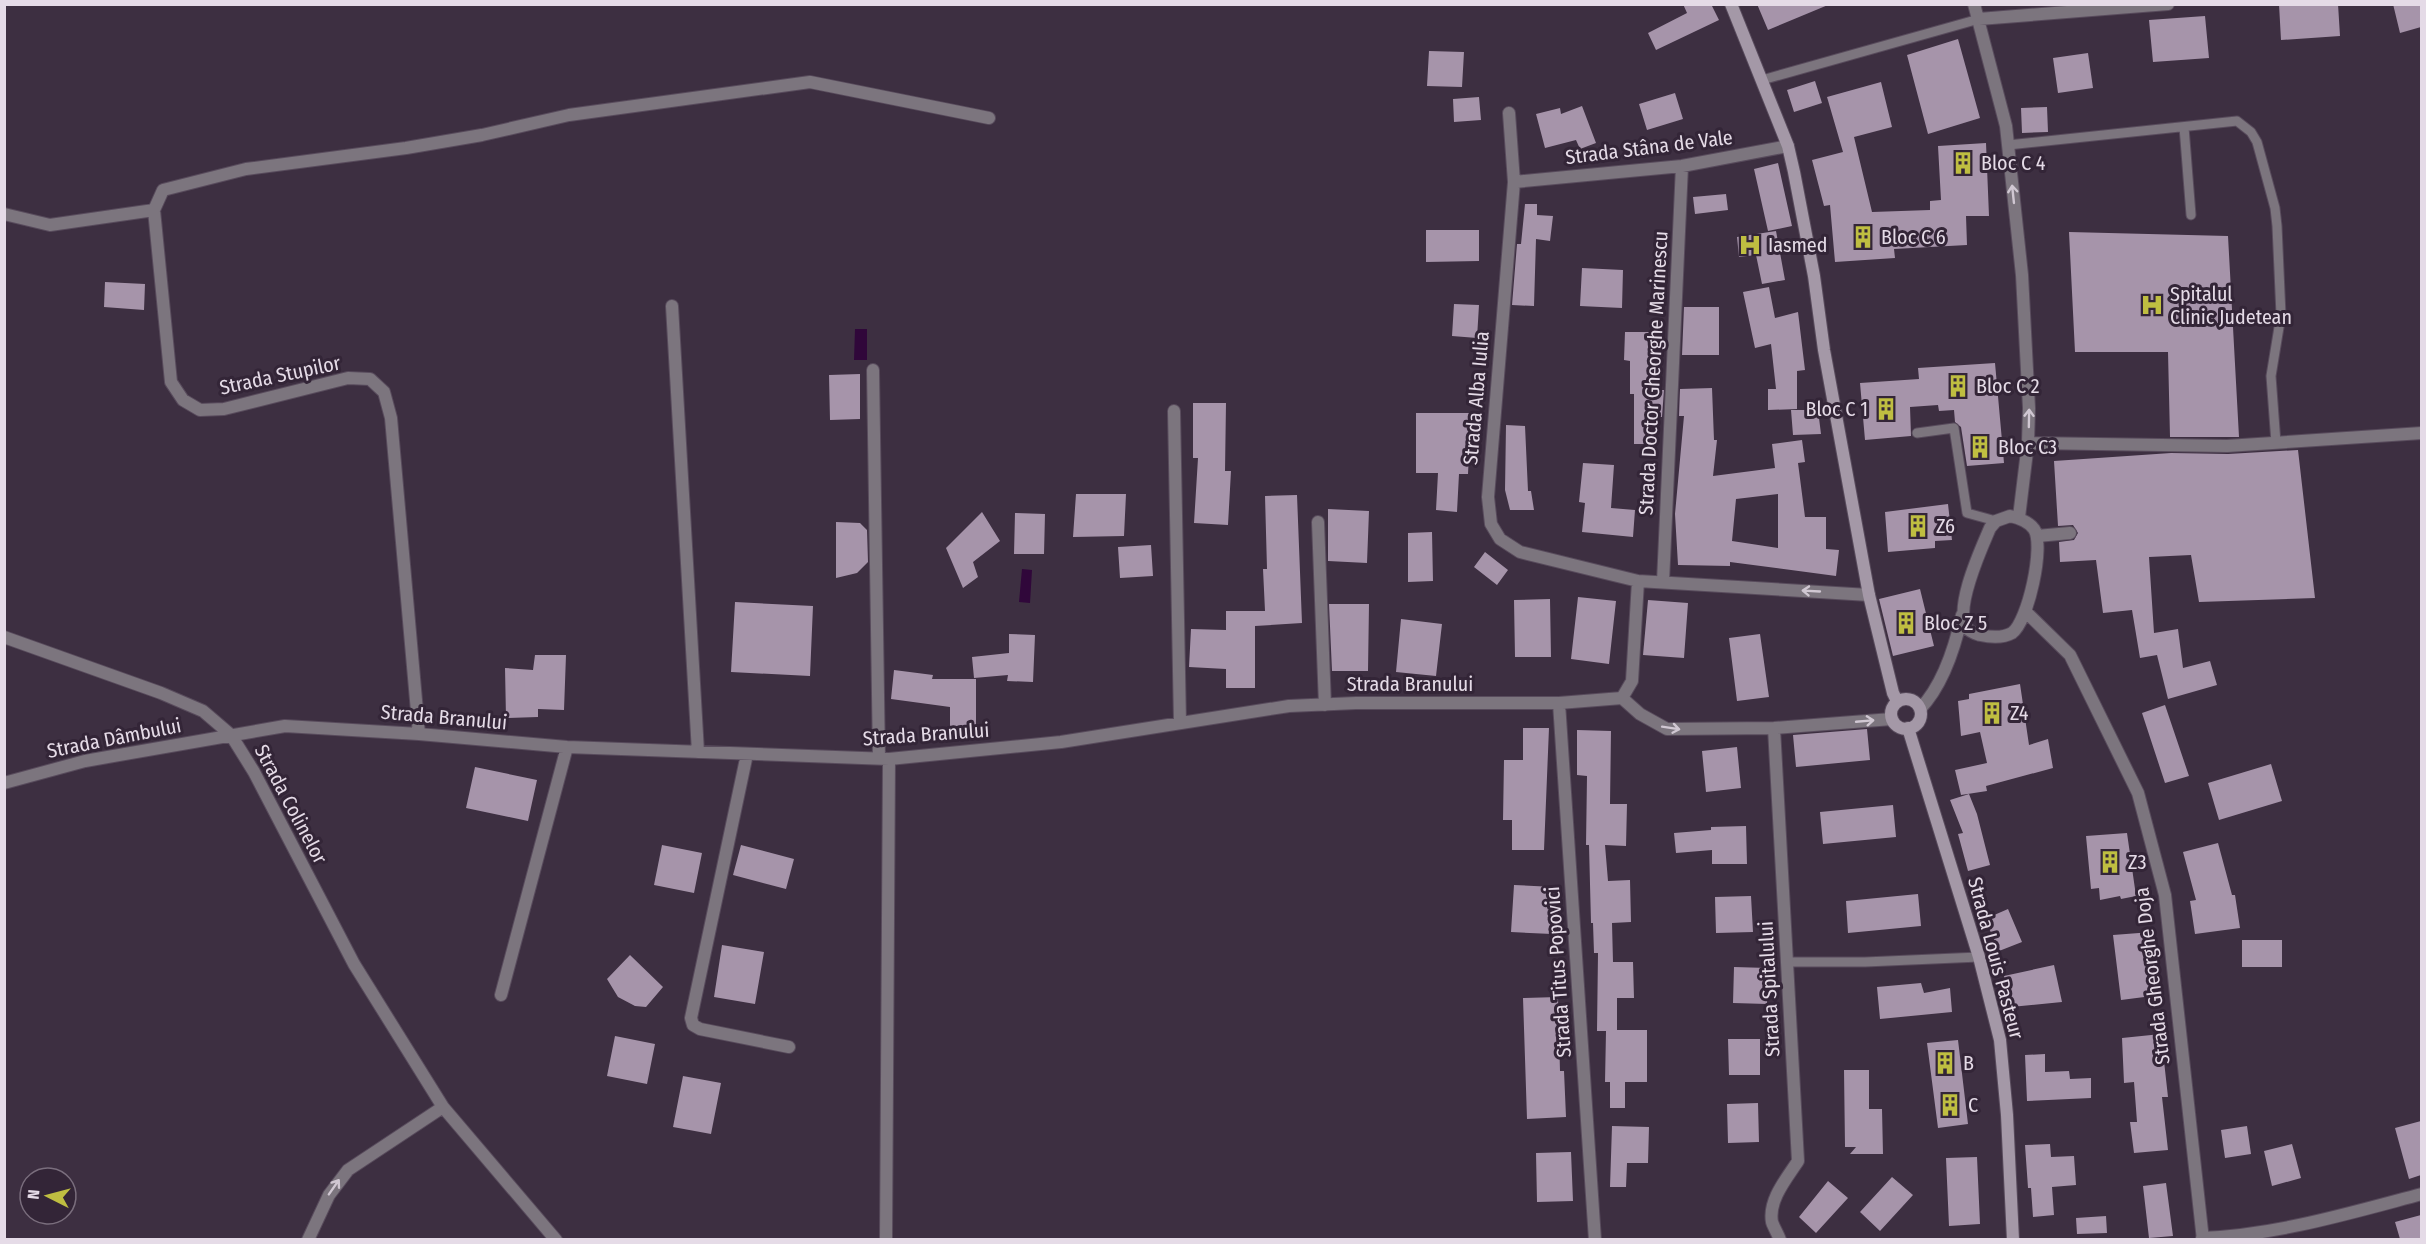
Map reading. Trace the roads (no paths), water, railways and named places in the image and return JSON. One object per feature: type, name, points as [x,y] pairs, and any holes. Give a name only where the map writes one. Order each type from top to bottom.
[{"type":"main road","points":[[1731,4],[1788,146],[1814,276],[1824,350],[1869,595],[1893,693],[1897,701]]},
{"type":"main road","points":[[1911,700],[1920,709],[1920,720],[1913,727],[1898,726],[1892,718],[1892,709],[1897,701],[1911,700]]},
{"type":"main road","name":"Strada Louis Pasteur","points":[[1908,728],[1979,957],[2000,1040],[2007,1115],[2013,1239]]},
{"type":"street","points":[[1974,4],[2006,126],[2022,275],[2029,408],[2028,443],[2019,518]]},
{"type":"street","points":[[1979,20],[2168,4]]},
{"type":"street","points":[[4,214],[50,225],[154,210],[163,190],[246,169],[406,148],[482,135],[568,115],[810,82],[989,118]]},
{"type":"street","name":"Strada Alba Iulia","points":[[1509,113],[1514,182],[1488,497],[1491,524],[1500,539],[1520,552],[1638,581]]},
{"type":"street","name":"Strada Stâna de Vale","points":[[1514,182],[1682,166],[1788,146]]},
{"type":"street","name":"Strada Doctor Gheorghe Marinescu","points":[[1663,582],[1682,166]]},
{"type":"street","name":"Strada Stupilor","points":[[154,210],[171,382],[183,400],[200,410],[224,409],[348,378],[370,379],[384,392],[391,418],[418,734]]},
{"type":"street","points":[[672,306],[698,752]]},
{"type":"street","points":[[873,370],[884,759],[886,1239]]},
{"type":"street","points":[[1174,411],[1180,723]]},
{"type":"street","points":[[2028,443],[2170,446],[2421,433]]},
{"type":"street","points":[[2011,634],[2019,626],[2025,612],[2038,556],[2037,536],[2034,529],[2019,518],[2003,517],[1990,528],[1973,570],[1966,592],[1964,621],[1968,629],[1980,635],[2000,636],[2011,634],[2029,629],[2044,630]]},
{"type":"street","points":[[1318,522],[1325,705]]},
{"type":"street","points":[[2037,536],[2070,533]]},
{"type":"street","points":[[1869,595],[1638,581],[1632,681],[1622,698],[1640,714],[1667,729],[1774,728],[1892,718]]},
{"type":"street","points":[[1920,709],[1933,692],[1953,650],[1964,610]]},
{"type":"street","name":"Strada Gheorghe Doja","points":[[2025,612],[2070,656],[2138,793],[2165,895],[2203,1239],[2230,1237],[2315,1222],[2421,1194]]},
{"type":"street","points":[[1953,650],[1960,643],[1980,635]]},
{"type":"street","name":"Strada Colinelor","points":[[4,637],[161,693],[203,711],[231,735],[254,772],[354,964],[443,1107],[556,1239]]},
{"type":"street","name":"Strada Branului","points":[[231,735],[285,726],[418,734],[567,747],[884,759],[1061,742],[1289,706],[1559,703],[1622,698]]},
{"type":"street","name":"Strada Titus Popovici","points":[[1559,703],[1595,1239]]},
{"type":"street","name":"Strada Spitalului","points":[[1774,728],[1798,1161],[1778,1192],[1773,1205],[1772,1221],[1780,1239]]},
{"type":"street","name":"Strada Dâmbului","points":[[4,783],[85,761],[231,735]]},
{"type":"street","points":[[501,995],[567,747]]},
{"type":"street","points":[[747,754],[691,1018],[693,1025],[700,1029],[789,1047]]},
{"type":"street","points":[[308,1239],[329,1195],[348,1170],[443,1107]]},
{"type":"lane","points":[[1762,80],[1979,20]]},
{"type":"lane","points":[[2008,145],[2237,121],[2251,132],[2257,142],[2275,208],[2277,226],[2282,315],[2271,376],[2276,442]]},
{"type":"lane","points":[[2184,127],[2191,215]]},
{"type":"lane","points":[[1917,433],[1954,428],[1966,513],[1996,521]]},
{"type":"lane","points":[[1786,962],[1865,962],[1979,957]]},
{"type":"place","name":"Bloc C 4","points":[[1963,163]]},
{"type":"place","name":"Bloc C 6","points":[[1863,237]]},
{"type":"place","name":"Iasmed","points":[[1750,245]]},
{"type":"place","name":"Spitalul Clinic Judetean","points":[[2152,305]]},
{"type":"place","name":"Bloc C 2","points":[[1958,386]]},
{"type":"place","name":"Bloc C 1","points":[[1886,409]]},
{"type":"place","name":"Bloc C3","points":[[1980,447]]},
{"type":"place","name":"Z6","points":[[1918,526]]},
{"type":"place","name":"Bloc Z 5","points":[[1906,623]]},
{"type":"place","name":"Z4","points":[[1992,713]]},
{"type":"place","name":"Z3","points":[[2110,862]]},
{"type":"place","name":"B","points":[[1945,1063]]},
{"type":"place","name":"C","points":[[1950,1105]]}]
